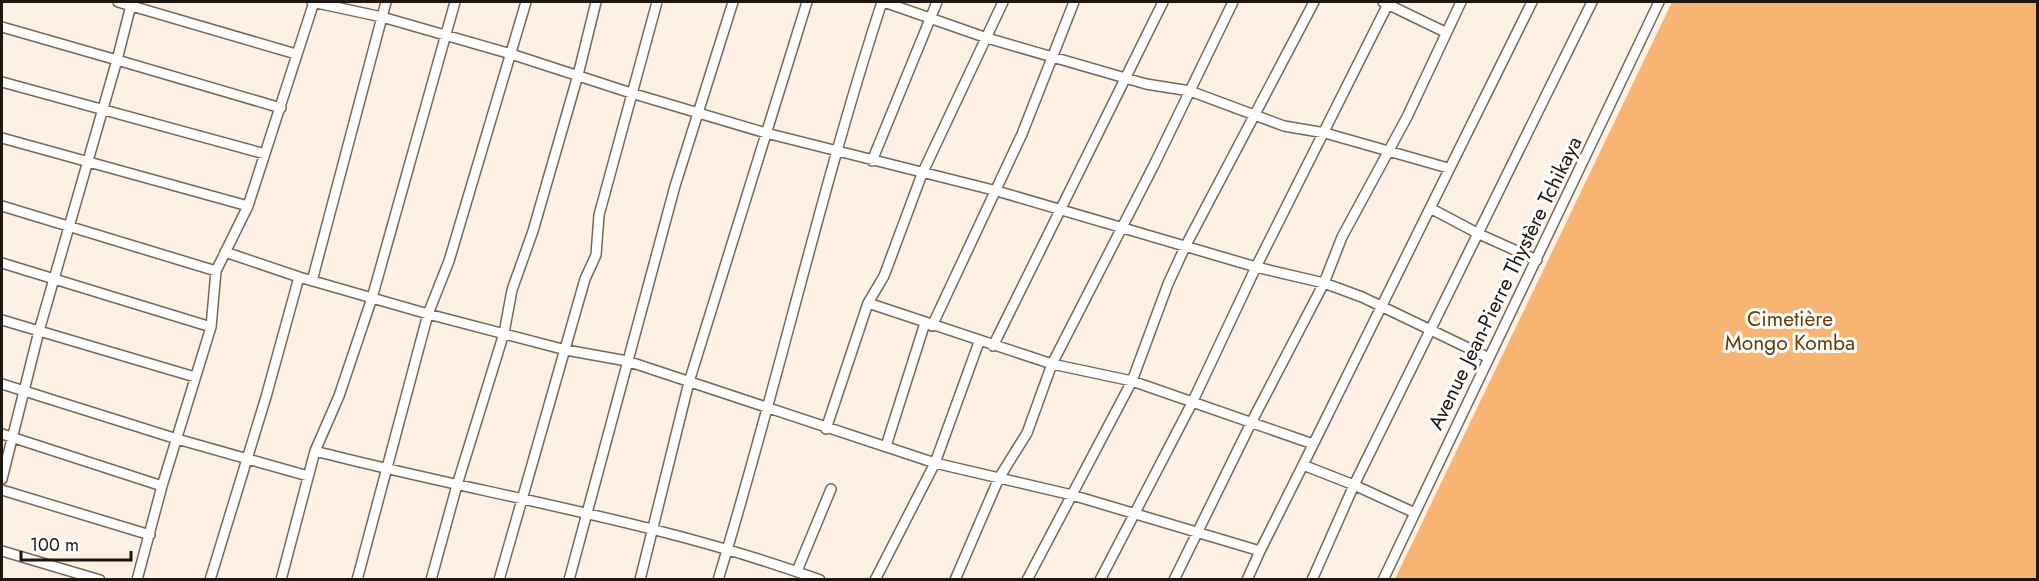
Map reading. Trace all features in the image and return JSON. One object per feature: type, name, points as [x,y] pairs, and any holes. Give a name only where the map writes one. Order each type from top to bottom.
[{"type":"street","points":[[118,2],[296,54]]},
{"type":"street","points":[[137,579],[162,486],[211,327],[216,271],[248,206],[313,2],[382,17],[511,54],[766,133],[996,191],[1256,267],[1324,283],[1382,307],[1489,358]]},
{"type":"street","points":[[312,281],[386,2]]},
{"type":"street","points":[[281,579],[315,451],[339,396],[372,298],[455,2]]},
{"type":"street","points":[[357,579],[429,314],[449,261],[526,2]]},
{"type":"street","points":[[431,579],[457,485],[504,333],[512,290],[533,231],[578,75],[596,2]]},
{"type":"street","points":[[499,579],[585,279],[596,255],[599,215],[657,2]]},
{"type":"street","points":[[569,579],[588,516],[627,361],[675,186],[733,2]]},
{"type":"street","points":[[639,579],[689,382],[807,2]]},
{"type":"street","points":[[718,579],[835,152],[883,2],[987,38],[1125,78],[1190,92],[1284,126],[1325,133],[1448,168]]},
{"type":"street","points":[[872,161],[928,19],[937,2]]},
{"type":"street","points":[[826,429],[868,303],[884,276],[922,174],[1003,2]]},
{"type":"street","points":[[886,446],[928,324],[996,191],[1074,2]]},
{"type":"street","points":[[993,346],[1163,2]]},
{"type":"street","points":[[955,579],[999,478],[1027,433],[1052,364],[1233,2]]},
{"type":"street","points":[[1027,579],[1132,381],[1168,284],[1185,247],[1314,2]]},
{"type":"street","points":[[1100,579],[1192,403],[1256,267],[1325,133],[1387,2],[1445,32]]},
{"type":"street","points":[[1174,579],[1252,421],[1324,283],[1342,237],[1425,80],[1445,32],[1461,2]]},
{"type":"street","points":[[1247,579],[1532,2]]},
{"type":"street","points":[[1312,579],[1354,485],[1592,2]]},
{"type":"street","name":"Avenue Jean-Pierre Thystère Tchikaya","points":[[1383,579],[1659,2]]},
{"type":"street","points":[[2,479],[6,435],[25,391],[39,331],[104,112],[131,5]]},
{"type":"street","points":[[2,27],[281,108]]},
{"type":"street","points":[[2,82],[104,112],[265,154]]},
{"type":"street","points":[[2,138],[248,206]]},
{"type":"street","points":[[2,206],[71,225],[216,271]]},
{"type":"street","points":[[1430,208],[1479,234],[1537,260]]},
{"type":"street","points":[[225,252],[312,281],[429,314],[566,351],[627,361],[826,429],[935,463],[1072,495],[1260,551]]},
{"type":"street","points":[[2,263],[211,327]]},
{"type":"street","points":[[210,579],[299,277]]},
{"type":"street","points":[[868,303],[979,342],[1052,364],[1132,381],[1313,444]]},
{"type":"street","points":[[2,320],[195,377]]},
{"type":"street","points":[[875,579],[935,463],[979,342]]},
{"type":"street","points":[[2,384],[177,440],[308,476]]},
{"type":"street","points":[[6,435],[162,486]]},
{"type":"street","points":[[315,451],[385,470],[727,550],[820,579]]},
{"type":"street","points":[[1303,465],[1415,513]]},
{"type":"street","points":[[787,579],[794,570],[831,489]]},
{"type":"street","points":[[2,490],[150,535]]},
{"type":"street","points":[[2,550],[100,579]]},
{"type":"green space","name":"Cimetière Mongo Komba","points":[[1672,2],[2037,2],[2037,579],[1395,579]]}]
